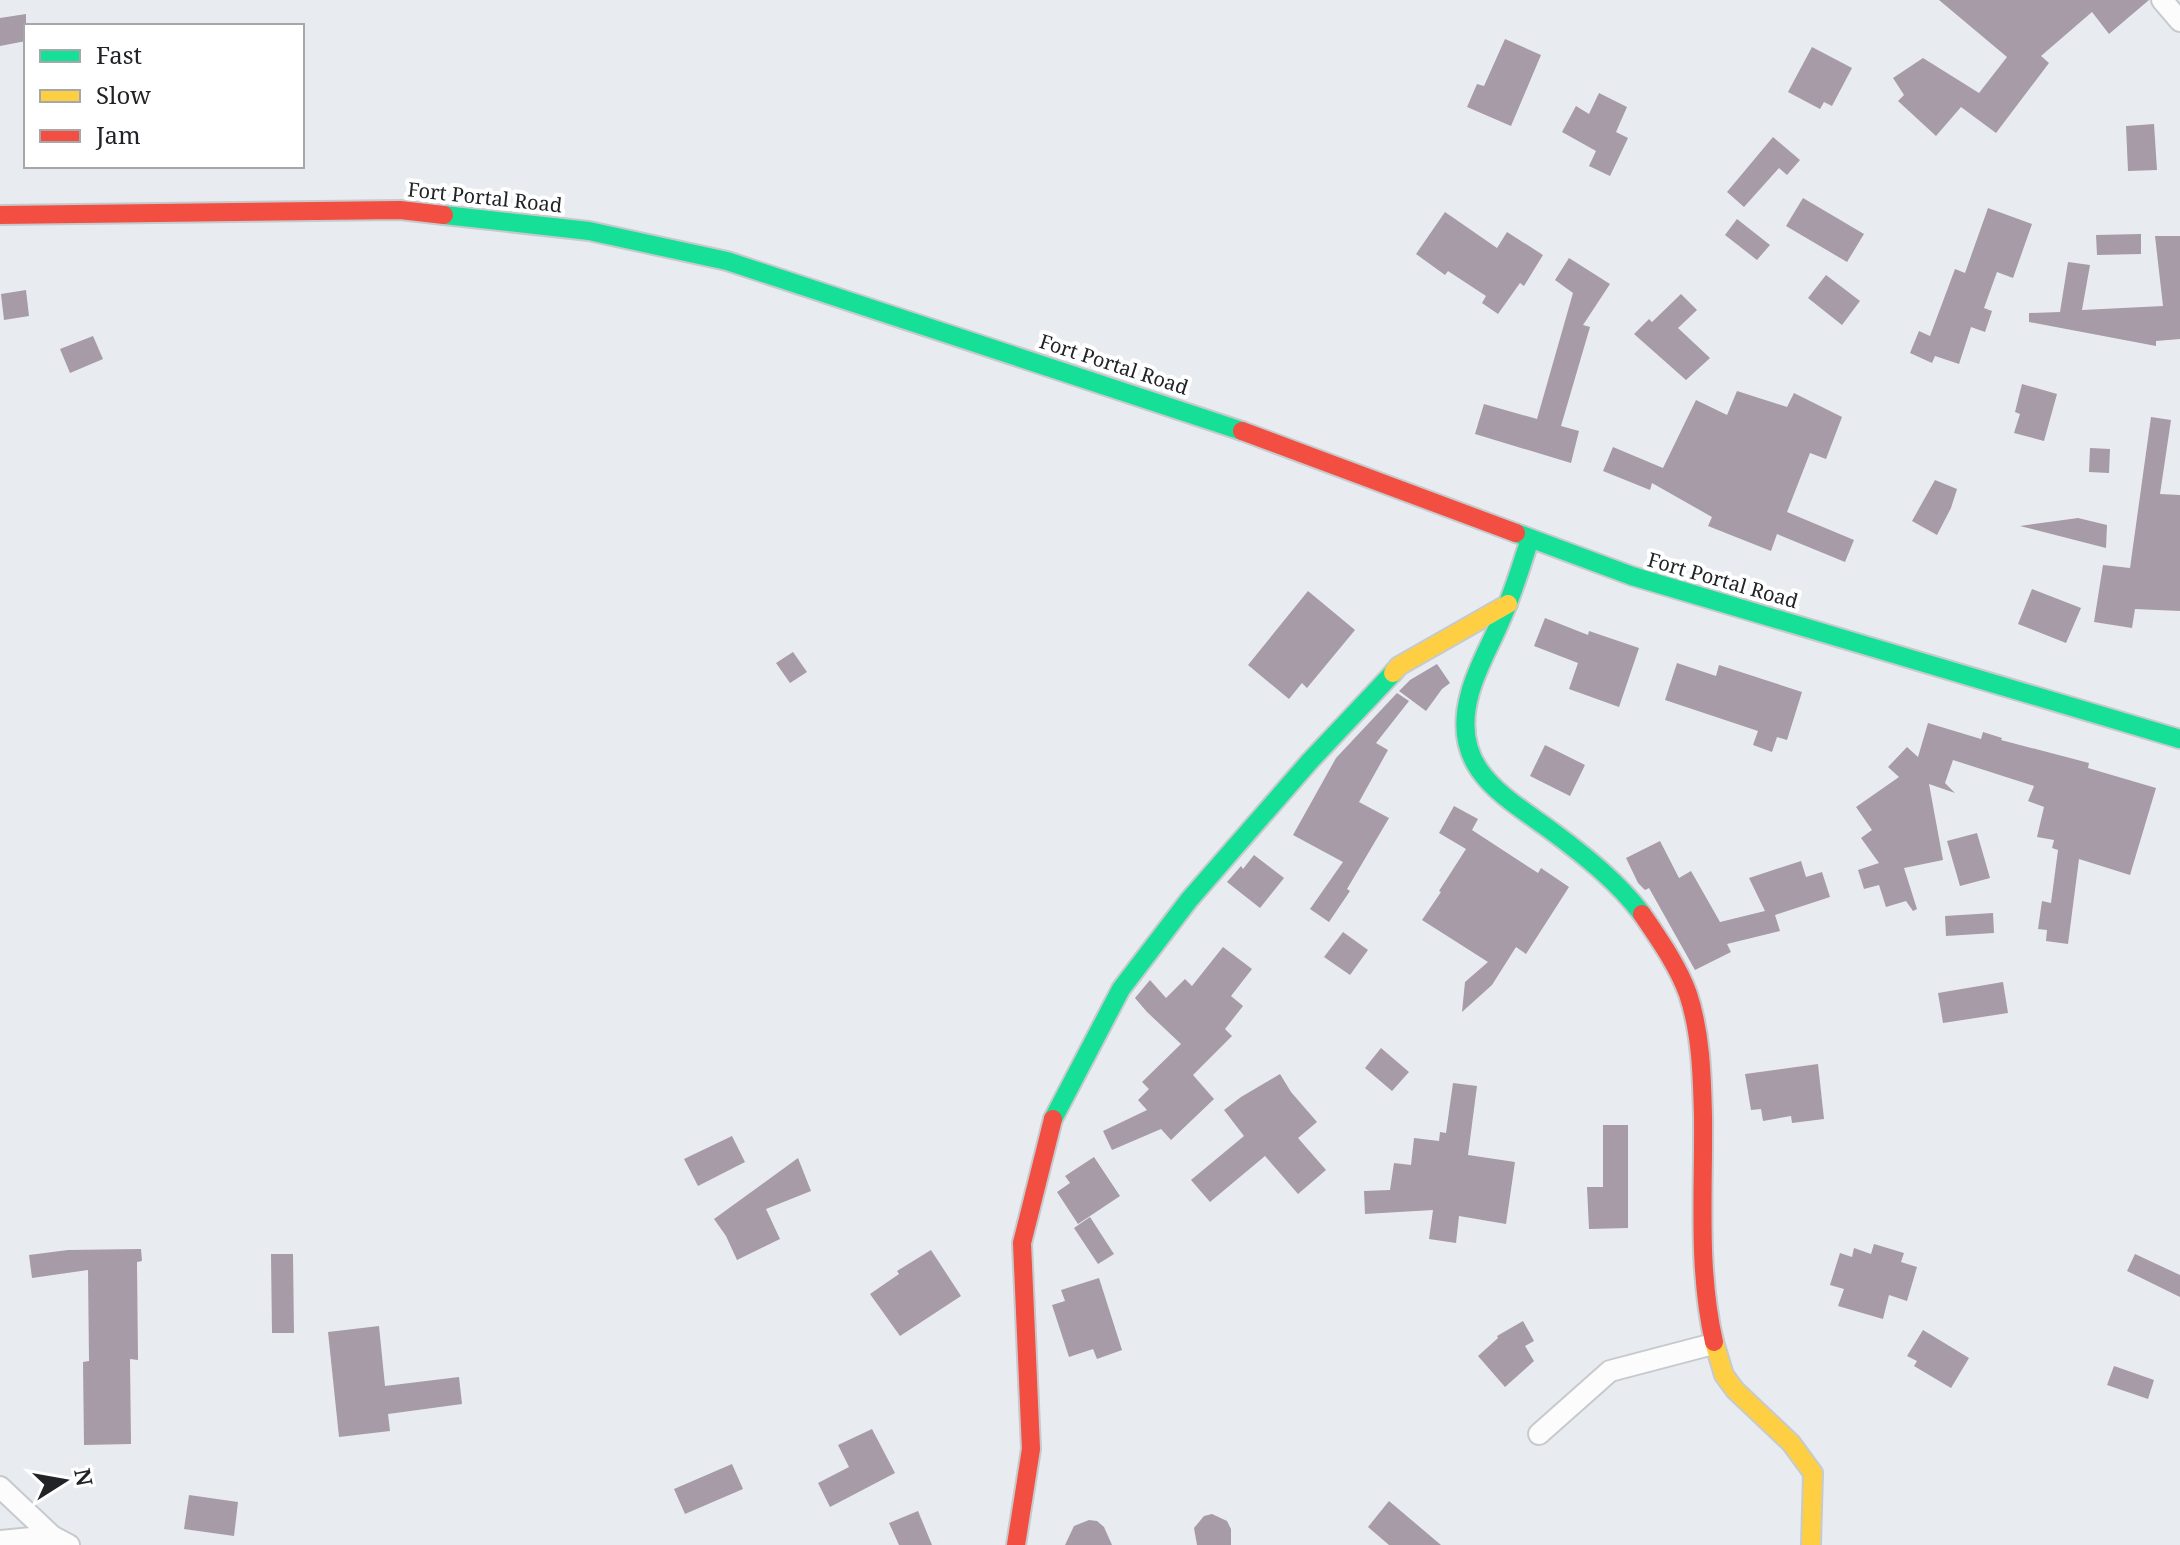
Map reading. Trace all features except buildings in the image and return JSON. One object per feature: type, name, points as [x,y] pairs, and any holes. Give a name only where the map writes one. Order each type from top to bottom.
[{"type":"street","points":[[2162,0],[2180,21]]},
{"type":"street","name":"Fort Portal Road","points":[[0,215],[400,210],[589,231],[727,261],[1203,417],[1632,576],[2180,739]]},
{"type":"street","points":[[1530,539],[1508,604],[1486,652],[1466,715],[1469,750],[1491,790],[1554,832],[1622,892],[1648,922],[1688,995],[1703,1077],[1702,1260],[1713,1344],[1718,1364],[1727,1381],[1795,1448],[1814,1475],[1811,1545]]},
{"type":"street","points":[[1016,1545],[1031,1449],[1022,1243],[1050,1125],[1121,989],[1189,900],[1310,761],[1399,666],[1508,604]]},
{"type":"street","points":[[1539,1434],[1610,1371],[1713,1344]]},
{"type":"street","points":[[0,1487],[60,1540]]},
{"type":"street","points":[[0,1541],[60,1540]]},
{"type":"traffic: fast","points":[[444,215],[589,231],[727,261],[1242,431]]},
{"type":"traffic: fast","points":[[1516,533],[1632,576],[2180,739]]},
{"type":"traffic: fast","points":[[1530,539],[1509,600],[1473,683],[1465,719],[1467,741],[1473,760],[1498,791],[1589,860],[1612,880],[1642,914]]},
{"type":"traffic: fast","points":[[1053,1119],[1121,989],[1189,900],[1310,761],[1393,673]]},
{"type":"traffic: slow","points":[[1393,673],[1399,666],[1508,604]]},
{"type":"traffic: slow","points":[[1714,1342],[1724,1375],[1735,1390],[1791,1443],[1813,1473],[1811,1545]]},
{"type":"traffic: jam","points":[[0,215],[400,210],[444,215]]},
{"type":"traffic: jam","points":[[1242,431],[1516,533]]},
{"type":"traffic: jam","points":[[1642,914],[1679,973],[1696,1024],[1703,1101],[1703,1258],[1714,1342]]},
{"type":"traffic: jam","points":[[1016,1545],[1031,1449],[1022,1243],[1053,1119]]}]
